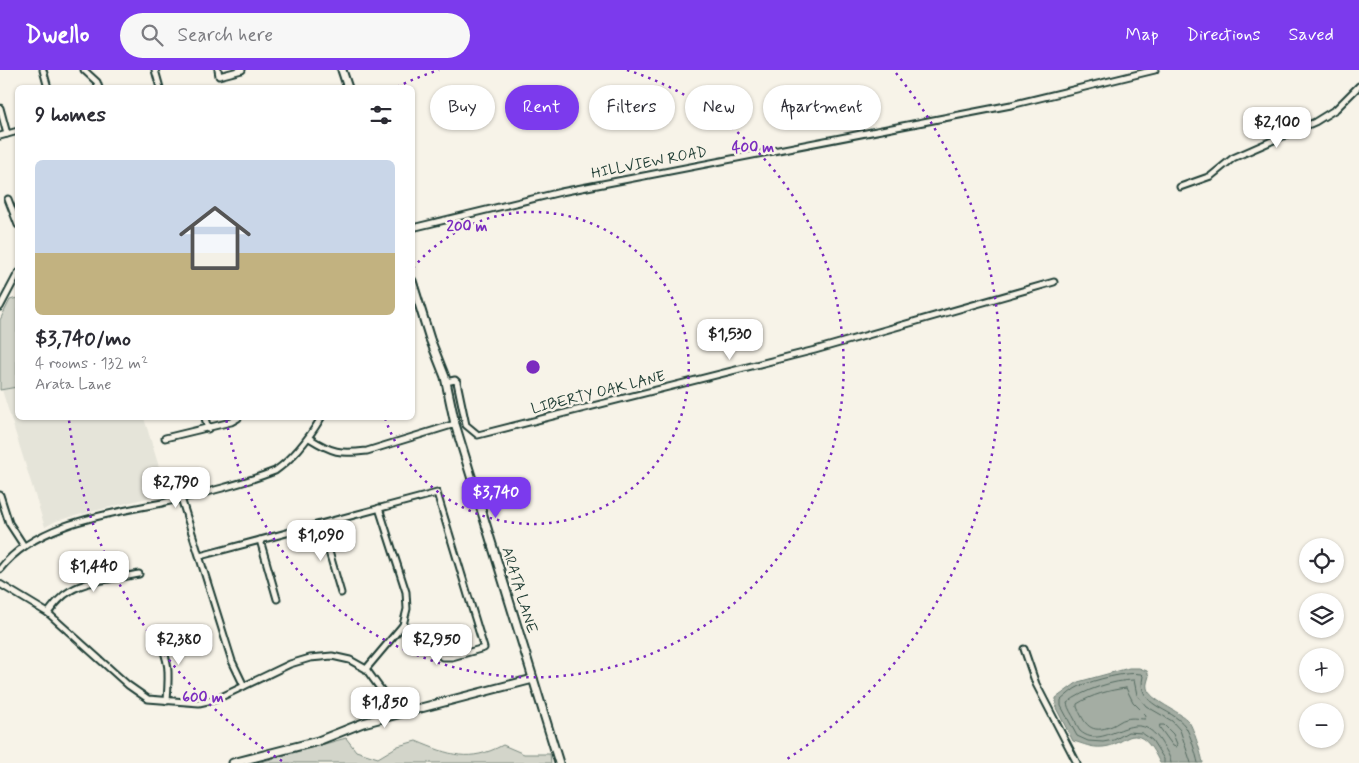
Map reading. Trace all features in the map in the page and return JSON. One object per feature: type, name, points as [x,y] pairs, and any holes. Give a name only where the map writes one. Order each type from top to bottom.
[{"type":"street","points":[[43,70],[47,85]]},
{"type":"street","points":[[84,70],[98,85]]},
{"type":"street","points":[[155,70],[159,85]]},
{"type":"street","points":[[219,73],[242,70]]},
{"type":"street","points":[[342,70],[347,85]]},
{"type":"street","name":"HILLVIEW ROAD","points":[[415,227],[561,192],[1011,105],[1155,70]]},
{"type":"street","points":[[1180,187],[1211,176],[1233,158],[1315,122],[1336,109],[1359,86]]},
{"type":"street","points":[[0,108],[8,134]]},
{"type":"street","points":[[0,136],[15,132]]},
{"type":"street","points":[[8,199],[15,218]]},
{"type":"street","points":[[0,308],[15,279]]},
{"type":"street","name":"LIBERTY OAK LANE","points":[[446,382],[455,380],[457,382],[466,424],[478,435],[815,350],[1054,282]]},
{"type":"street","points":[[10,290],[15,292]]},
{"type":"street","name":"ARATA LANE","points":[[415,291],[446,382],[455,424],[559,763]]},
{"type":"street","points":[[206,420],[208,429]]},
{"type":"street","points":[[165,438],[208,429],[234,420]]},
{"type":"street","points":[[0,569],[6,561],[24,546],[64,527],[124,509],[181,498],[276,472],[288,463],[309,438],[320,420]]},
{"type":"street","points":[[309,438],[337,452],[352,453],[367,451],[455,424]]},
{"type":"street","points":[[200,556],[437,492],[484,648],[442,658],[424,636],[403,625]]},
{"type":"street","points":[[0,495],[9,523],[24,546]]},
{"type":"street","points":[[181,498],[232,661],[244,686]]},
{"type":"street","points":[[366,669],[403,625],[407,609],[406,592],[379,508]]},
{"type":"street","points":[[321,524],[341,593]]},
{"type":"street","points":[[260,540],[277,599]]},
{"type":"street","points":[[48,613],[61,597],[72,589],[139,574]]},
{"type":"street","points":[[0,584],[48,613],[139,694],[148,699],[199,703],[217,699],[290,664],[310,658],[332,656],[350,660],[366,669],[387,698],[394,715]]},
{"type":"street","points":[[158,636],[167,656],[169,671],[167,701]]},
{"type":"street","points":[[1024,649],[1036,684],[1077,763]]},
{"type":"street","points":[[233,763],[318,741],[357,725],[533,679]]},
{"type":"shaded area","points":[[15,299],[15,387],[0,390],[0,320],[10,300]]},
{"type":"shaded area","points":[[15,387],[15,420],[145,420],[167,493],[56,521],[45,527],[2,390]]},
{"type":"shaded area","points":[[346,738],[356,751],[378,758],[398,746],[416,741],[459,755],[480,754],[503,745],[524,754],[550,754],[551,763],[257,763]]},
{"type":"water","points":[[1129,668],[1139,668],[1147,671],[1149,676],[1147,686],[1149,693],[1189,722],[1203,763],[1160,763],[1149,744],[1140,737],[1135,736],[1103,747],[1073,741],[1056,708],[1056,698],[1078,682]]}]
